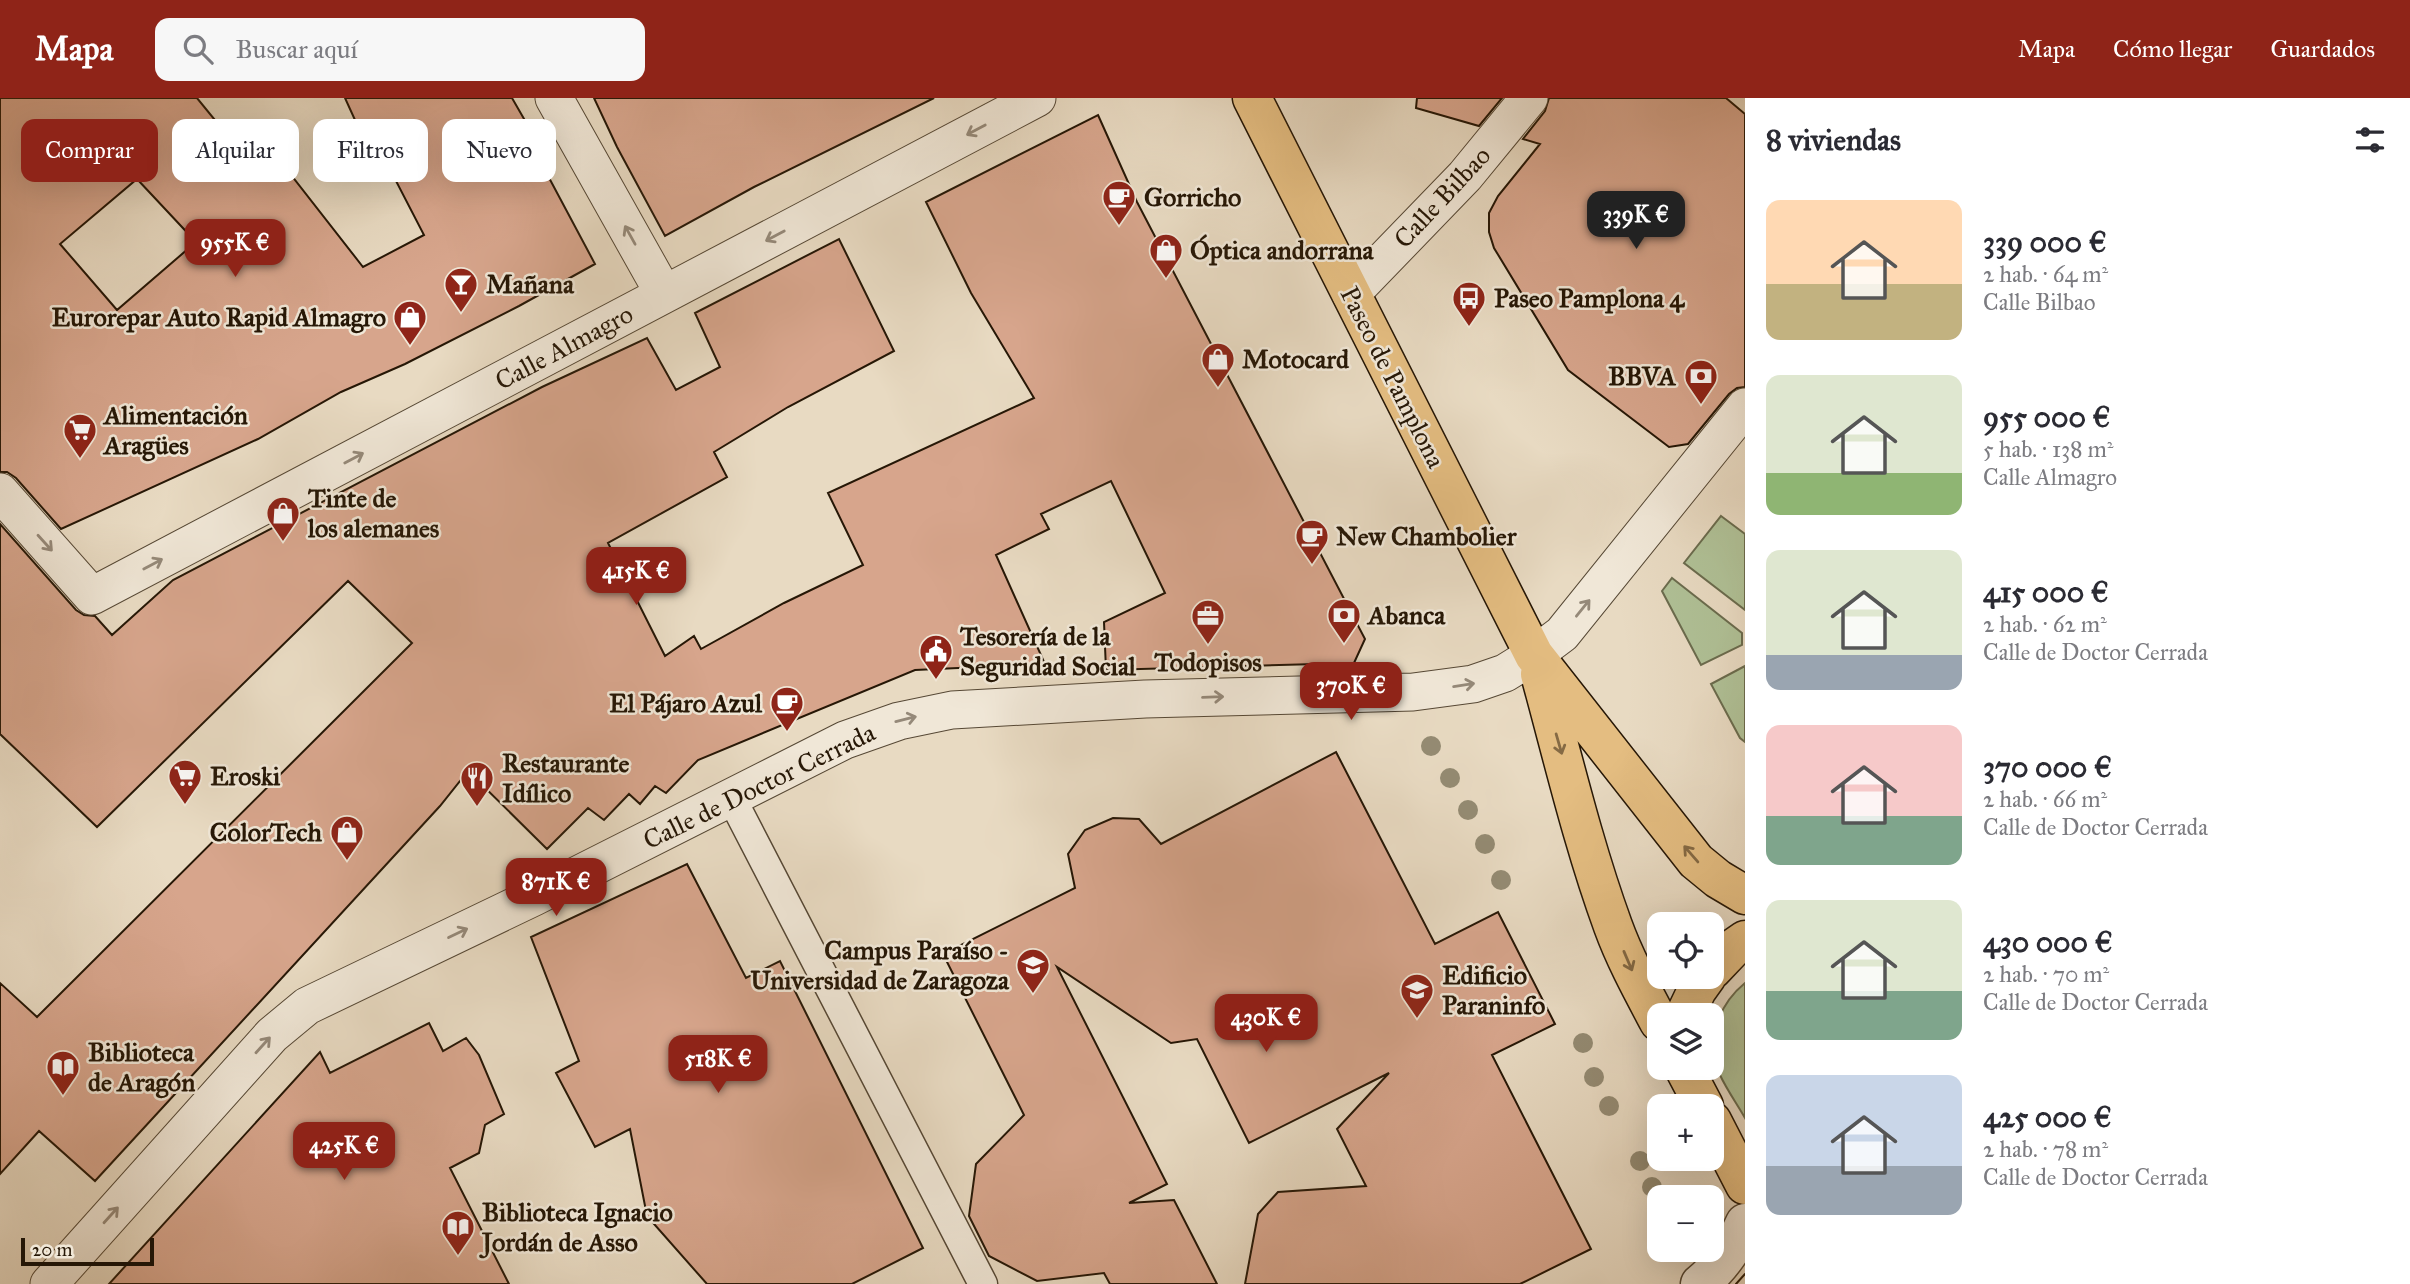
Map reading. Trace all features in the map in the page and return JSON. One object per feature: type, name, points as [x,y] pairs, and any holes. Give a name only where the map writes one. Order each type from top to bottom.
[{"type":"main road","name":"Paseo de Pamplona","points":[[1252,98],[1534,655],[1613,927],[1649,1003]]},
{"type":"main road","name":"Paseo de Pamplona","points":[[1534,655],[1696,861],[1718,879],[1745,895]]},
{"type":"main road","points":[[1724,957],[1745,940]]},
{"type":"main road","points":[[1724,1144],[1745,1185]]},
{"type":"street","points":[[554,98],[664,294]]},
{"type":"street","name":"Calle Almagro","points":[[0,492],[92,596],[1037,98]]},
{"type":"street","name":"Calle Bilbao","points":[[1351,294],[1465,176],[1529,98]]},
{"type":"street","name":"Calle de Doctor Cerrada","points":[[49,1284],[272,1035],[307,1006],[732,799],[845,740],[913,717],[952,710],[1145,699],[1413,692],[1472,684],[1505,673],[1562,634],[1745,407]]},
{"type":"street","points":[[732,799],[984,1284]]},
{"type":"street","points":[[1700,1284],[1714,1273],[1728,1255],[1745,1223]]},
{"type":"green space","points":[[1721,516],[1745,534],[1745,610],[1684,563]]},
{"type":"green space","points":[[1672,578],[1742,633],[1742,645],[1701,665],[1662,591]]},
{"type":"green space","points":[[1745,666],[1745,742],[1740,738],[1711,684]]},
{"type":"green space","points":[[1745,983],[1745,1118],[1723,1080],[1724,1008]]},
{"type":"building","points":[[0,98],[197,98],[214,119],[172,119],[172,182],[297,182],[363,267],[424,235],[397,182],[428,182],[428,119],[355,119],[345,98],[512,98],[524,119],[442,119],[442,182],[551,182],[595,264],[405,364],[341,392],[258,439],[61,529],[16,478],[7,472],[0,472]],"holes":[[[21,119],[158,119],[158,182],[140,182],[196,242],[117,310],[60,244],[133,182],[21,182]]]},
{"type":"building","points":[[594,98],[934,98],[754,187],[665,236]]},
{"type":"building","points":[[1417,98],[1502,98],[1479,126],[1416,108]]},
{"type":"building","points":[[1549,98],[1726,98],[1745,114],[1745,387],[1737,388],[1729,394],[1688,444],[1669,447],[1568,370],[1494,248],[1489,232],[1489,213],[1498,196],[1540,144],[1523,139],[1545,111]]},
{"type":"building","points":[[1098,115],[1137,202],[1365,639],[1354,663],[1106,670],[1104,622],[1165,593],[1111,481],[1041,514],[1049,529],[996,555],[1045,664],[915,670],[698,760],[666,793],[655,786],[640,804],[629,794],[604,820],[588,808],[547,849],[468,771],[440,806],[95,1181],[39,1131],[0,1174],[0,983],[37,1017],[412,643],[348,581],[97,827],[0,734],[0,524],[76,610],[84,615],[95,616],[112,635],[173,580],[542,387],[647,338],[676,390],[720,367],[695,313],[839,239],[894,351],[788,407],[714,452],[727,477],[608,543],[665,656],[694,636],[701,649],[784,603],[863,565],[828,493],[1034,398],[971,293],[926,202]]},
{"type":"building","name":"Edificio Paraninfo","points":[[1336,752],[1435,944],[1498,912],[1555,1024],[1492,1055],[1591,1249],[1520,1284],[1245,1284],[1258,1214],[1278,1192],[1366,1186],[1337,1129],[1389,1073],[1249,1143],[1197,1039],[1171,1043],[1057,967],[1167,1184],[1129,1203],[1174,1200],[1217,1284],[1110,1284],[1104,1273],[1037,1281],[989,1256],[969,1216],[976,1164],[1024,1115],[943,954],[1075,888],[1068,854],[1085,830],[1113,818],[1139,819],[1161,844]]},
{"type":"building","points":[[687,864],[746,978],[780,961],[923,1248],[852,1284],[707,1284],[647,1216],[630,1129],[595,1147],[556,1073],[579,1061],[531,937]]},
{"type":"building","points":[[429,1023],[443,1051],[466,1038],[479,1055],[504,1114],[485,1125],[479,1153],[450,1168],[509,1284],[109,1284],[320,1052],[330,1073]]},
{"type":"tram line","points":[[1736,1284],[1745,1274]]},
{"type":"place","name":"Gorricho","points":[[1119,227]]},
{"type":"place","name":"Óptica andorrana","points":[[1166,280]]},
{"type":"place","name":"Mañana","points":[[461,314]]},
{"type":"place","name":"Paseo Pamplona 4","points":[[1469,328]]},
{"type":"place","name":"Eurorepar Auto Rapid Almagro","points":[[410,347]]},
{"type":"place","name":"Motocard","points":[[1218,389]]},
{"type":"place","name":"BBVA","points":[[1701,406]]},
{"type":"place","name":"Alimentación Aragües","points":[[80,460]]},
{"type":"place","name":"Tinte de los alemanes","points":[[283,543]]},
{"type":"place","name":"New Chambolier","points":[[1312,566]]},
{"type":"place","name":"Abanca","points":[[1344,645]]},
{"type":"place","name":"Todopisos","points":[[1208,646]]},
{"type":"place","name":"Tesorería de la Seguridad Social","points":[[936,681]]},
{"type":"place","name":"El Pájaro Azul","points":[[787,733]]},
{"type":"place","name":"Eroski","points":[[185,806]]},
{"type":"place","name":"Restaurante Idílico","points":[[477,808]]},
{"type":"place","name":"ColorTech","points":[[347,862]]},
{"type":"place","name":"Campus Paraíso - Universidad de Zaragoza","points":[[1033,995]]},
{"type":"place","name":"Edificio Paraninfo","points":[[1417,1020]]},
{"type":"place","name":"Biblioteca de Aragón","points":[[63,1097]]},
{"type":"place","name":"Biblioteca Ignacio Jordán de Asso","points":[[458,1257]]}]
